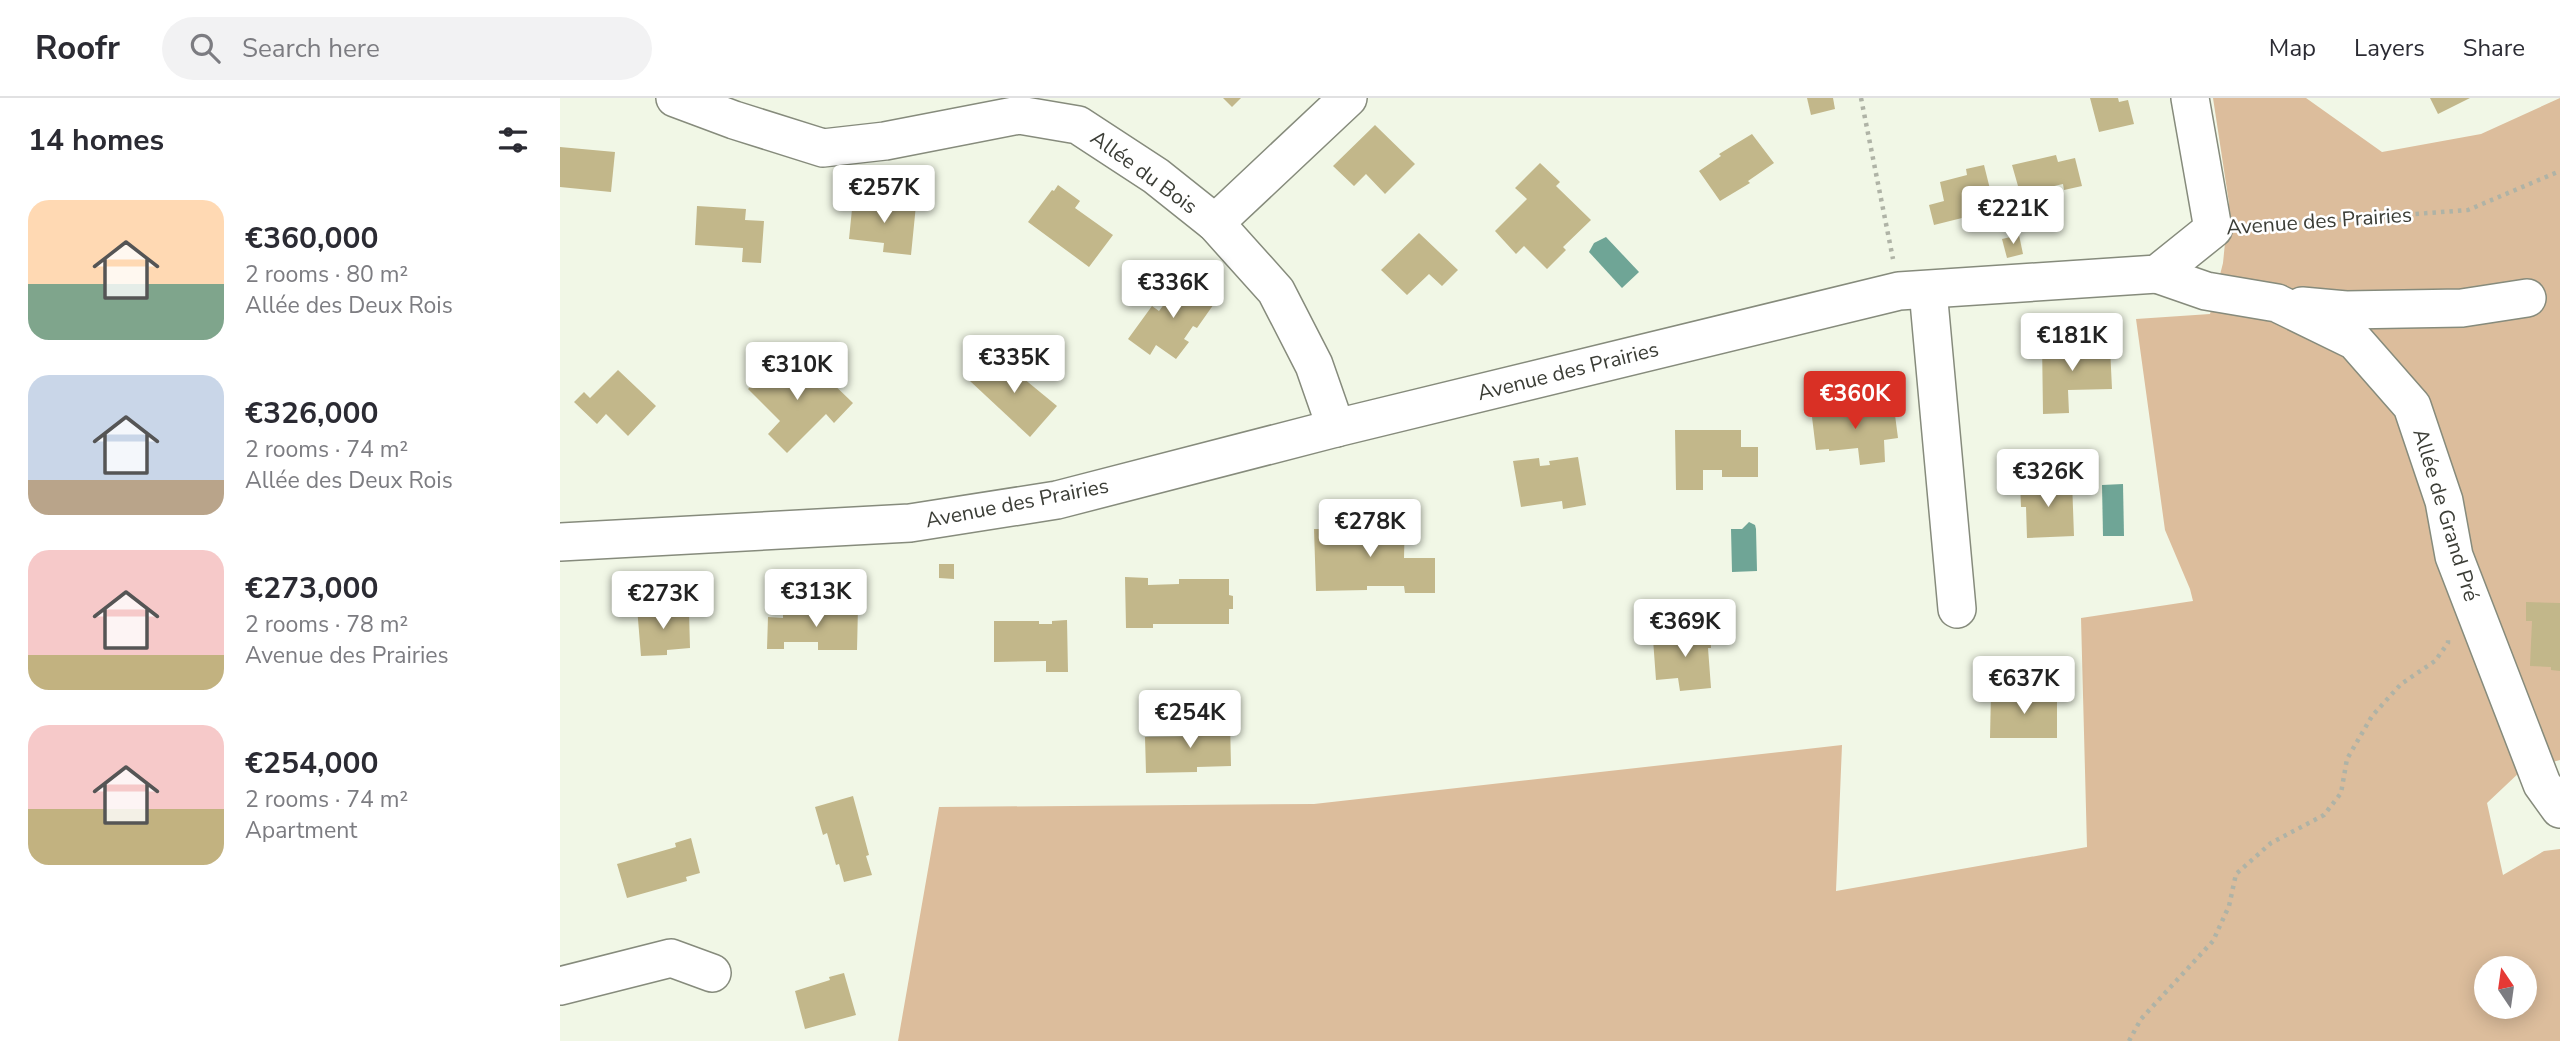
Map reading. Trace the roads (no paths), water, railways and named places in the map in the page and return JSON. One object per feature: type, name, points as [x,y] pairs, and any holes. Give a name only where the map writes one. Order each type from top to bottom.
[{"type":"street","name":"Allée du Bois","points":[[675,98],[823,148],[885,141],[1020,115],[1078,125],[1156,176],[1215,223],[1276,291],[1314,365],[1336,428]]},
{"type":"street","points":[[1215,223],[1348,98]]},
{"type":"street","name":"Avenue des Prairies","points":[[560,542],[910,523],[1057,500],[1336,428],[1914,290],[2157,274],[2213,229],[2190,98]]},
{"type":"street","name":"Allée de Grand Pré","points":[[2157,274],[2206,291],[2277,303],[2355,341],[2412,406],[2444,501],[2454,556],[2554,783]]},
{"type":"street","points":[[1914,290],[1957,609]]},
{"type":"street","points":[[2277,303],[2346,310],[2449,309],[2527,298]]},
{"type":"street","points":[[560,986],[671,958],[712,973]]},
{"type":"water","points":[[1606,237],[1639,272],[1622,288],[1589,252],[1594,243]]},
{"type":"water","points":[[2123,484],[2124,536],[2103,536],[2102,485]]},
{"type":"water","points":[[1749,522],[1755,525],[1756,529],[1757,571],[1732,572],[1731,529],[1742,529]]}]
